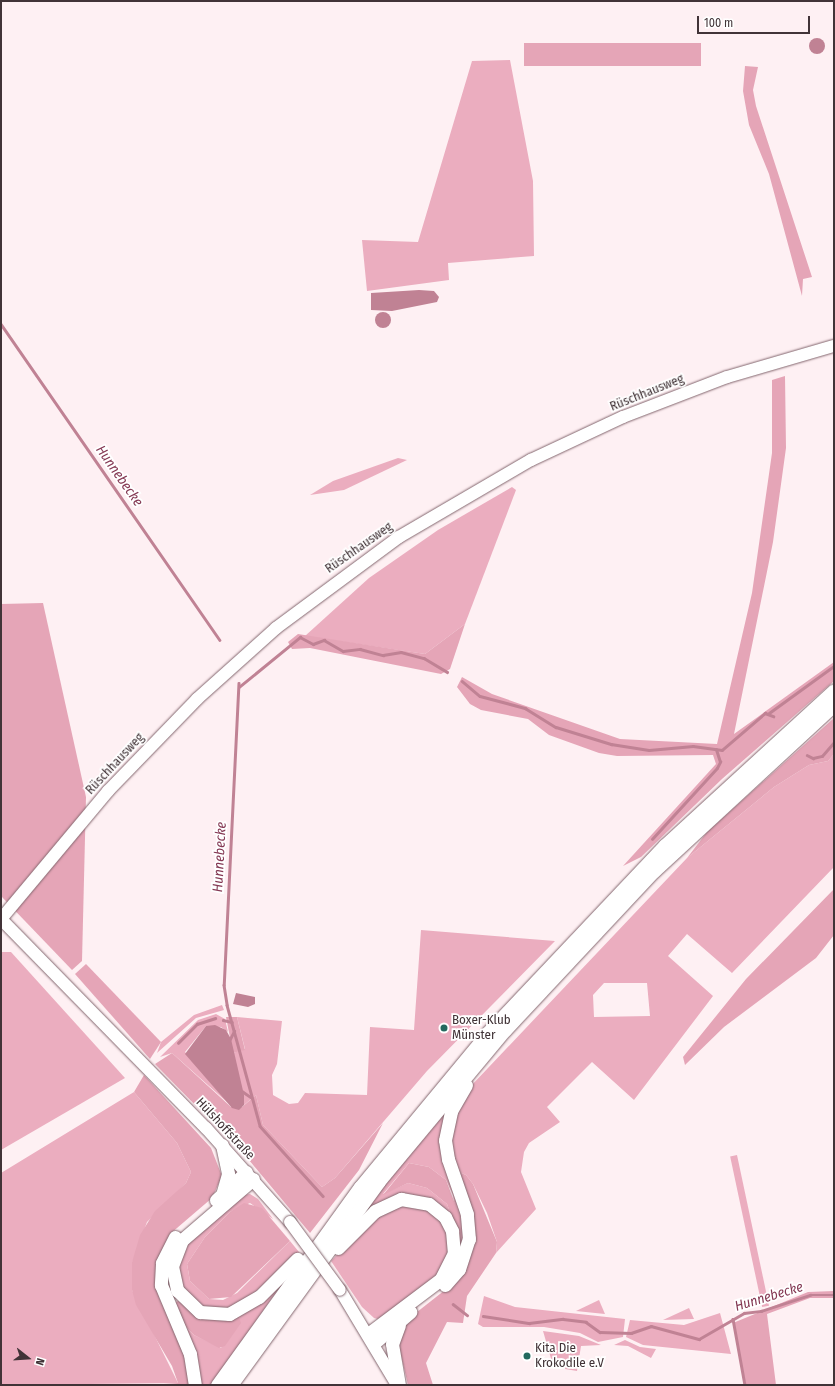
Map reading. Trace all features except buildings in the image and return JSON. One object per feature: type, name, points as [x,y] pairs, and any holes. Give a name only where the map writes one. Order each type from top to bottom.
[{"type":"highway","points":[[217,1385],[360,1188],[462,1062],[577,934],[705,807],[834,690]]},
{"type":"highway","points":[[231,1385],[269,1330],[389,1169],[504,1030],[664,862],[834,706]]},
{"type":"highway","points":[[371,1338],[403,1319],[448,1283],[466,1254],[469,1222],[448,1159],[445,1131],[457,1100],[504,1030]]},
{"type":"highway","points":[[222,1145],[228,1168],[224,1192]]},
{"type":"highway","points":[[250,1176],[190,1230],[177,1247],[172,1266],[175,1285],[182,1299],[200,1312],[229,1314],[256,1300],[287,1270],[334,1210],[360,1188]]},
{"type":"highway","points":[[195,1385],[190,1354],[163,1295],[160,1268],[174,1238],[224,1192],[250,1176]]},
{"type":"highway","points":[[269,1330],[295,1304],[347,1237],[375,1211],[401,1199],[426,1202],[445,1217],[452,1231],[454,1248],[450,1266],[436,1284],[371,1338]]},
{"type":"highway","points":[[398,1385],[392,1344],[403,1319]]},
{"type":"main road","name":"Rüschhausweg","points":[[1,919],[108,791],[197,698],[282,623],[398,537],[531,460],[623,417],[728,377],[834,346]]},
{"type":"main road","name":"Hülshoffstraße","points":[[1,919],[222,1145],[290,1222],[340,1290],[371,1338],[398,1385]]},
{"type":"shaded area","points":[[817,38],[823,40],[825,46],[823,52],[817,54],[811,52],[809,46],[811,40]]},
{"type":"shaded area","points":[[524,43],[701,43],[701,66],[524,66]]},
{"type":"shaded area","points":[[510,60],[533,181],[534,256],[448,263],[449,280],[367,291],[362,240],[418,242],[472,61]]},
{"type":"shaded area","points":[[745,66],[758,67],[753,90],[756,106],[812,277],[803,279],[802,296],[769,174],[749,125],[743,91]]},
{"type":"shaded area","points":[[419,290],[434,291],[439,297],[437,302],[392,311],[371,310],[371,293]]},
{"type":"shaded area","points":[[380,312],[386,312],[391,317],[389,326],[386,328],[380,328],[375,323],[375,317]]},
{"type":"shaded area","points":[[785,376],[786,448],[773,542],[734,734],[834,662],[834,681],[722,779],[641,857],[623,866],[716,764],[713,755],[617,756],[599,753],[549,735],[528,719],[481,710],[470,704],[457,687],[462,677],[492,694],[620,739],[717,744],[752,593],[772,453],[772,380]]},
{"type":"shaded area","points":[[398,458],[407,460],[344,490],[310,495],[333,481]]},
{"type":"shaded area","points":[[512,487],[516,490],[465,624],[425,654],[305,636],[369,578],[438,530]]},
{"type":"shaded area","points":[[43,603],[86,797],[82,961],[72,970],[1,896],[1,604]]},
{"type":"shaded area","points":[[465,624],[450,669],[441,674],[310,648],[292,649],[288,642],[298,634],[425,654]]},
{"type":"shaded area","points":[[834,718],[834,754],[828,761],[809,765],[774,787],[687,858],[707,832]]},
{"type":"shaded area","points":[[834,754],[834,867],[732,973],[687,934],[668,956],[713,996],[634,1100],[592,1062],[547,1107],[560,1122],[529,1143],[524,1152],[521,1172],[536,1209],[496,1253],[497,1242],[487,1213],[473,1184],[466,1175],[457,1171],[450,1142],[454,1117],[470,1087],[687,858],[774,787],[809,765],[828,761]],"holes":[[[604,983],[647,983],[650,1016],[594,1017],[593,995]]]},
{"type":"shaded area","points":[[834,889],[834,935],[816,958],[724,1027],[685,1065],[683,1057],[746,979]]},
{"type":"shaded area","points":[[421,930],[555,941],[427,1071],[335,1178],[322,1187],[263,1125],[256,1095],[244,1105],[233,1053],[245,1049],[237,1017],[282,1021],[277,1064],[272,1075],[273,1095],[289,1104],[298,1103],[305,1093],[367,1095],[370,1027],[414,1030]]},
{"type":"shaded area","points":[[1,952],[11,952],[125,1078],[1,1150]]},
{"type":"shaded area","points":[[86,964],[161,1042],[150,1059],[75,974]]},
{"type":"shaded area","points":[[236,993],[255,997],[255,1004],[248,1007],[233,1004]]},
{"type":"shaded area","points":[[222,1005],[224,1010],[196,1018],[157,1053],[161,1042],[194,1015]]},
{"type":"shaded area","points":[[216,1014],[225,1019],[228,1032],[221,1027],[206,1026],[185,1052],[228,1103],[172,1053],[160,1057],[198,1020]]},
{"type":"shaded area","points":[[226,1017],[237,1017],[245,1050],[233,1053]]},
{"type":"shaded area","points":[[215,1025],[226,1030],[231,1039],[244,1095],[244,1105],[239,1110],[232,1108],[185,1054],[206,1026]]},
{"type":"shaded area","points":[[172,1053],[231,1107],[242,1107],[256,1095],[263,1125],[322,1187],[335,1178],[383,1123],[359,1170],[310,1233],[249,1160],[155,1064]]},
{"type":"shaded area","points":[[144,1075],[211,1148],[222,1176],[212,1198],[170,1234],[156,1264],[159,1297],[183,1349],[189,1385],[149,1385],[178,1383],[172,1366],[136,1305],[132,1290],[132,1262],[140,1235],[155,1211],[186,1183],[191,1172],[177,1143],[134,1092]]},
{"type":"shaded area","points":[[134,1092],[177,1143],[191,1172],[186,1183],[147,1222],[132,1263],[132,1290],[178,1383],[1,1385],[1,1173]]},
{"type":"shaded area","points":[[444,1110],[465,1223],[459,1260],[457,1237],[420,1197],[355,1220]],"holes":[[[409,1163],[429,1167],[446,1180],[453,1195],[459,1234],[447,1204],[427,1188],[408,1183],[383,1194]]]},
{"type":"shaded area","points":[[737,1155],[769,1306],[762,1307],[730,1156]]},
{"type":"shaded area","points":[[409,1163],[429,1167],[446,1180],[460,1217],[461,1242],[447,1204],[427,1188],[408,1183],[383,1195]]},
{"type":"shaded area","points":[[457,1171],[466,1175],[473,1184],[497,1242],[496,1253],[467,1296],[463,1323],[447,1322],[426,1363],[433,1385],[408,1385],[398,1343],[401,1329],[412,1316],[445,1290],[466,1262]]},
{"type":"shaded area","points":[[250,1194],[258,1199],[273,1219],[250,1203],[230,1212],[205,1237],[187,1264],[190,1281],[209,1299],[223,1300],[237,1293],[290,1241],[299,1252],[239,1307],[202,1309],[177,1280],[180,1250],[243,1195]]},
{"type":"shaded area","points":[[244,1203],[262,1208],[290,1241],[231,1297],[209,1299],[190,1281],[187,1264],[205,1237],[230,1212]]},
{"type":"shaded area","points":[[398,1204],[426,1208],[445,1225],[450,1248],[437,1278],[378,1319],[374,1318],[362,1307],[331,1261],[372,1218]]},
{"type":"shaded area","points":[[286,1278],[211,1385],[198,1385],[176,1317],[194,1335],[221,1348],[238,1314]]},
{"type":"shaded area","points":[[834,1291],[834,1298],[810,1298],[767,1314],[776,1385],[746,1385],[733,1323],[808,1292]]},
{"type":"shaded area","points":[[484,1296],[515,1307],[625,1319],[623,1337],[598,1342],[580,1333],[544,1327],[483,1327],[478,1324]]},
{"type":"shaded area","points":[[599,1300],[605,1314],[576,1311]]},
{"type":"shaded area","points":[[178,1301],[238,1314],[241,1323],[225,1346],[219,1348],[194,1335],[176,1317],[174,1303]]},
{"type":"shaded area","points":[[689,1308],[694,1319],[663,1320]]},
{"type":"shaded area","points":[[720,1313],[731,1354],[643,1345],[626,1337],[630,1320],[684,1325]]},
{"type":"shaded area","points":[[543,1331],[579,1336],[601,1345],[581,1346],[577,1371],[565,1369],[566,1365],[552,1362]]},
{"type":"shaded area","points":[[625,1340],[640,1347],[656,1349],[651,1358],[628,1346],[614,1345]]},
{"type":"waterway","name":"Hunnebecke","points":[[1,324],[220,640]]},
{"type":"waterway","points":[[239,687],[300,637],[313,644],[324,640],[343,651],[360,649],[383,655],[401,652],[424,658],[447,672]]},
{"type":"waterway","points":[[769,713],[834,666]]},
{"type":"waterway","points":[[462,681],[480,696],[525,708],[556,727],[611,744],[649,750],[693,746],[722,750],[765,713],[773,716]]},
{"type":"waterway","name":"Hunnebecke","points":[[239,683],[224,985],[227,1005],[260,1126],[323,1196]]},
{"type":"waterway","points":[[807,755],[813,758],[822,756],[834,742]]},
{"type":"waterway","points":[[652,839],[717,768],[720,762],[716,750]]},
{"type":"waterway","points":[[178,1043],[197,1024],[215,1018]]},
{"type":"waterway","name":"Hunnebecke","points":[[223,1020],[232,1022]]},
{"type":"waterway","name":"Hunnebecke","points":[[229,1041],[234,1031]]},
{"type":"waterway","name":"Hunnebecke","points":[[242,1091],[252,1098]]},
{"type":"waterway","name":"Hunnebecke","points":[[483,1316],[529,1323],[563,1319],[586,1322],[600,1332],[631,1333],[651,1326],[699,1339],[744,1313],[761,1311],[810,1295],[834,1295]]},
{"type":"waterway","name":"Hunnebecke","points":[[453,1304],[467,1315]]},
{"type":"waterway","points":[[733,1319],[745,1385]]},
{"type":"place","name":"Boxer-Klub Münster","points":[[444,1028]]},
{"type":"place","name":"Kita Die Krokodile e.V","points":[[527,1356]]}]
